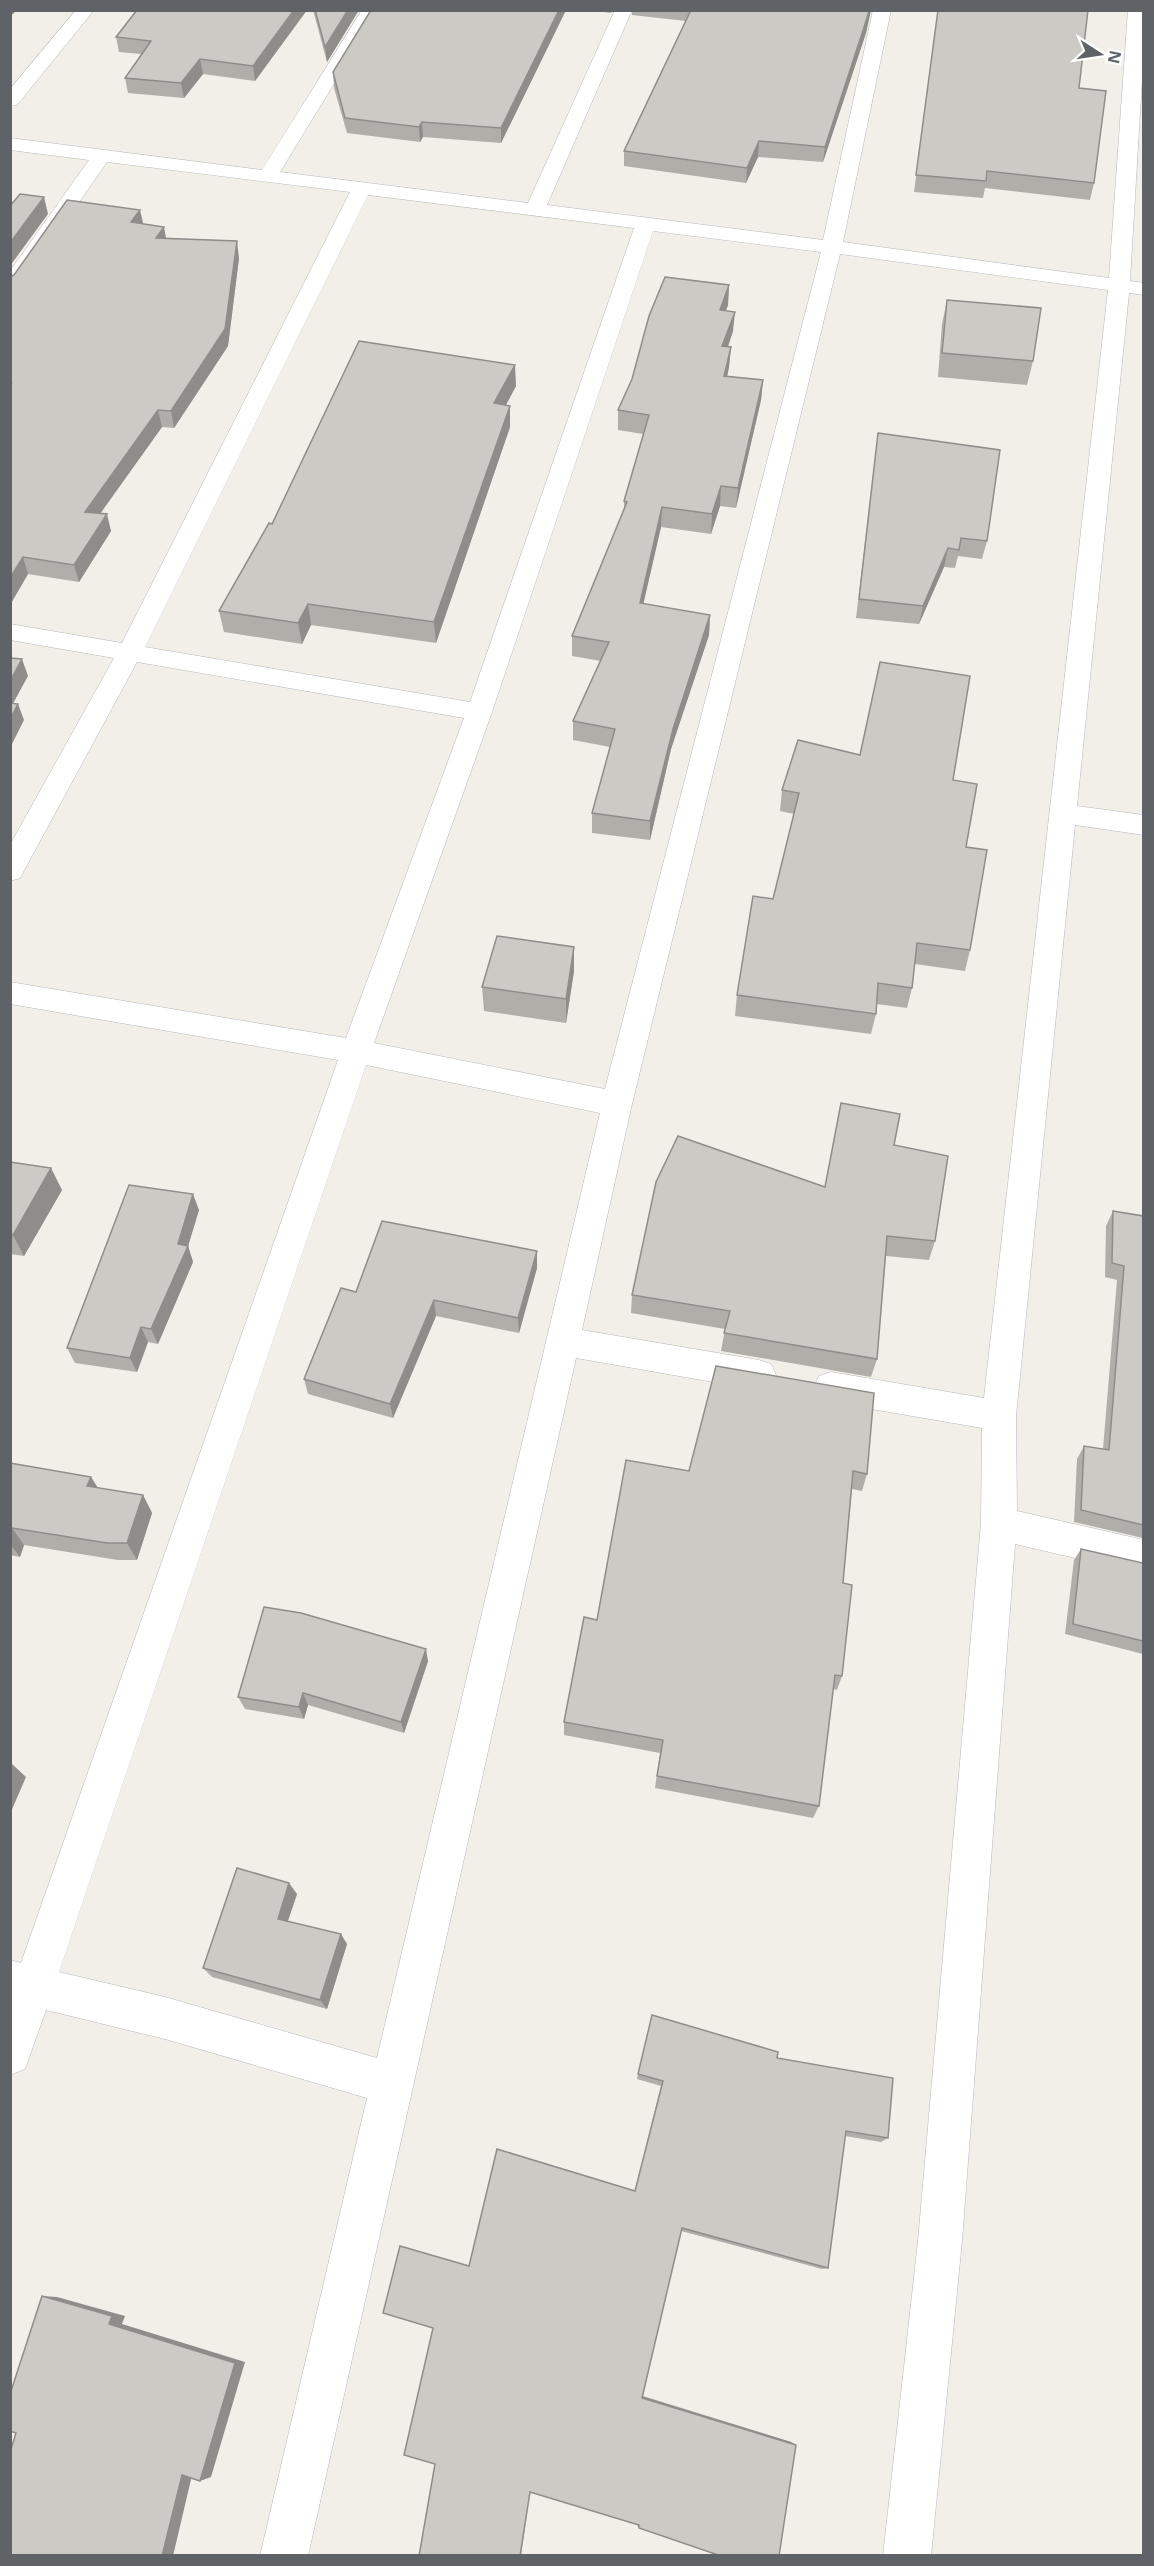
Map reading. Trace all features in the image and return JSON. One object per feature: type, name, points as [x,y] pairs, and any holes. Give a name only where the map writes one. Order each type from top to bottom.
[{"type":"street","points":[[10,101],[86,10]]},
{"type":"street","points":[[268,176],[371,10]]},
{"type":"street","points":[[535,209],[624,10]]},
{"type":"street","points":[[284,2556],[617,1104],[832,247],[882,10]]},
{"type":"street","points":[[907,2556],[940,2241],[999,1523],[999,1416],[1063,814],[1131,288],[1137,10]]},
{"type":"street","points":[[10,144],[832,247],[1131,288]]},
{"type":"street","points":[[10,286],[102,155]]},
{"type":"street","points":[[10,871],[130,651],[362,188]]},
{"type":"street","points":[[10,2054],[22,1984],[479,712],[645,225]]},
{"type":"street","points":[[10,632],[479,712]]},
{"type":"street","points":[[1063,814],[1143,825]]},
{"type":"street","points":[[10,993],[356,1051],[617,1104]]},
{"type":"street","points":[[563,1341],[999,1416]]},
{"type":"street","points":[[999,1523],[1143,1557]]},
{"type":"street","points":[[22,1984],[165,2018],[393,2084]]},
{"type":"building","points":[[137,10],[294,10],[253,66],[200,59],[181,83],[125,78],[151,41],[116,37]]},
{"type":"building","points":[[315,10],[348,10],[325,47]]},
{"type":"building","points":[[371,10],[559,10],[501,128],[422,122],[419,127],[345,118],[333,72]]},
{"type":"building","points":[[691,10],[869,10],[825,147],[759,141],[747,168],[624,151]]},
{"type":"building","points":[[938,10],[1088,10],[1079,88],[1106,91],[1094,183],[987,171],[986,181],[916,175]]},
{"type":"building","points":[[20,194],[44,197],[10,243],[10,206]]},
{"type":"building","points":[[67,200],[140,210],[131,222],[164,227],[156,238],[237,241],[225,329],[171,411],[158,410],[85,512],[107,514],[74,565],[23,557],[10,578],[10,277],[14,275]]},
{"type":"building","points":[[665,277],[729,285],[720,310],[735,312],[722,346],[731,347],[724,376],[763,380],[738,488],[721,486],[712,514],[662,507],[640,603],[710,615],[673,729],[650,821],[592,813],[615,729],[573,721],[609,642],[572,636],[627,502],[624,501],[649,415],[618,410],[632,379],[649,316]]},
{"type":"building","points":[[947,300],[1041,308],[1033,361],[942,353]]},
{"type":"building","points":[[359,341],[515,365],[494,403],[510,406],[434,622],[308,604],[298,623],[219,611],[269,523],[272,524]]},
{"type":"building","points":[[878,433],[1000,450],[987,541],[961,538],[959,550],[948,548],[923,606],[859,599]]},
{"type":"building","points":[[10,658],[22,659],[10,681]]},
{"type":"building","points":[[880,662],[970,676],[953,780],[977,784],[966,847],[987,850],[970,950],[917,943],[912,988],[878,983],[876,1014],[737,995],[753,896],[773,899],[799,793],[782,790],[798,740],[860,755]]},
{"type":"building","points":[[10,703],[18,704],[10,719]]},
{"type":"building","points":[[497,936],[574,947],[566,999],[482,987]]},
{"type":"building","points":[[841,1103],[900,1114],[894,1145],[948,1156],[935,1241],[887,1236],[877,1359],[724,1333],[730,1311],[632,1295],[656,1182],[678,1136],[825,1187]]},
{"type":"building","points":[[10,1162],[51,1168],[13,1235],[10,1234]]},
{"type":"building","points":[[129,1185],[193,1194],[178,1244],[188,1246],[151,1329],[141,1327],[130,1358],[67,1348]]},
{"type":"building","points":[[1113,1211],[1143,1216],[1143,1525],[1081,1510],[1084,1446],[1109,1450],[1124,1266],[1112,1263]]},
{"type":"building","points":[[382,1221],[537,1251],[518,1318],[434,1300],[390,1404],[304,1379],[341,1288],[356,1292]]},
{"type":"building","points":[[716,1366],[874,1393],[867,1474],[853,1471],[843,1583],[852,1585],[842,1676],[835,1675],[819,1806],[657,1776],[663,1740],[564,1722],[584,1617],[597,1620],[626,1460],[689,1471]]},
{"type":"building","points":[[10,1463],[91,1477],[87,1486],[143,1495],[127,1543],[107,1543],[12,1528],[10,1531]]},
{"type":"building","points":[[1081,1549],[1143,1563],[1143,1641],[1073,1624]]},
{"type":"building","points":[[264,1607],[301,1613],[426,1649],[401,1722],[303,1693],[299,1707],[238,1697]]},
{"type":"building","points":[[237,1868],[289,1883],[278,1919],[341,1934],[320,2000],[203,1968]]},
{"type":"building","points":[[652,2015],[778,2052],[777,2058],[893,2078],[888,2138],[846,2131],[828,2268],[682,2228],[642,2398],[796,2445],[779,2556],[721,2556],[639,2528],[639,2525],[530,2492],[520,2556],[419,2556],[435,2464],[404,2455],[433,2328],[383,2313],[400,2246],[469,2266],[497,2149],[635,2191],[663,2081],[638,2074]]},
{"type":"building","points":[[42,2296],[112,2316],[109,2324],[235,2363],[200,2481],[182,2475],[162,2556],[10,2556],[10,2452],[16,2433],[10,2431],[10,2394]]}]
